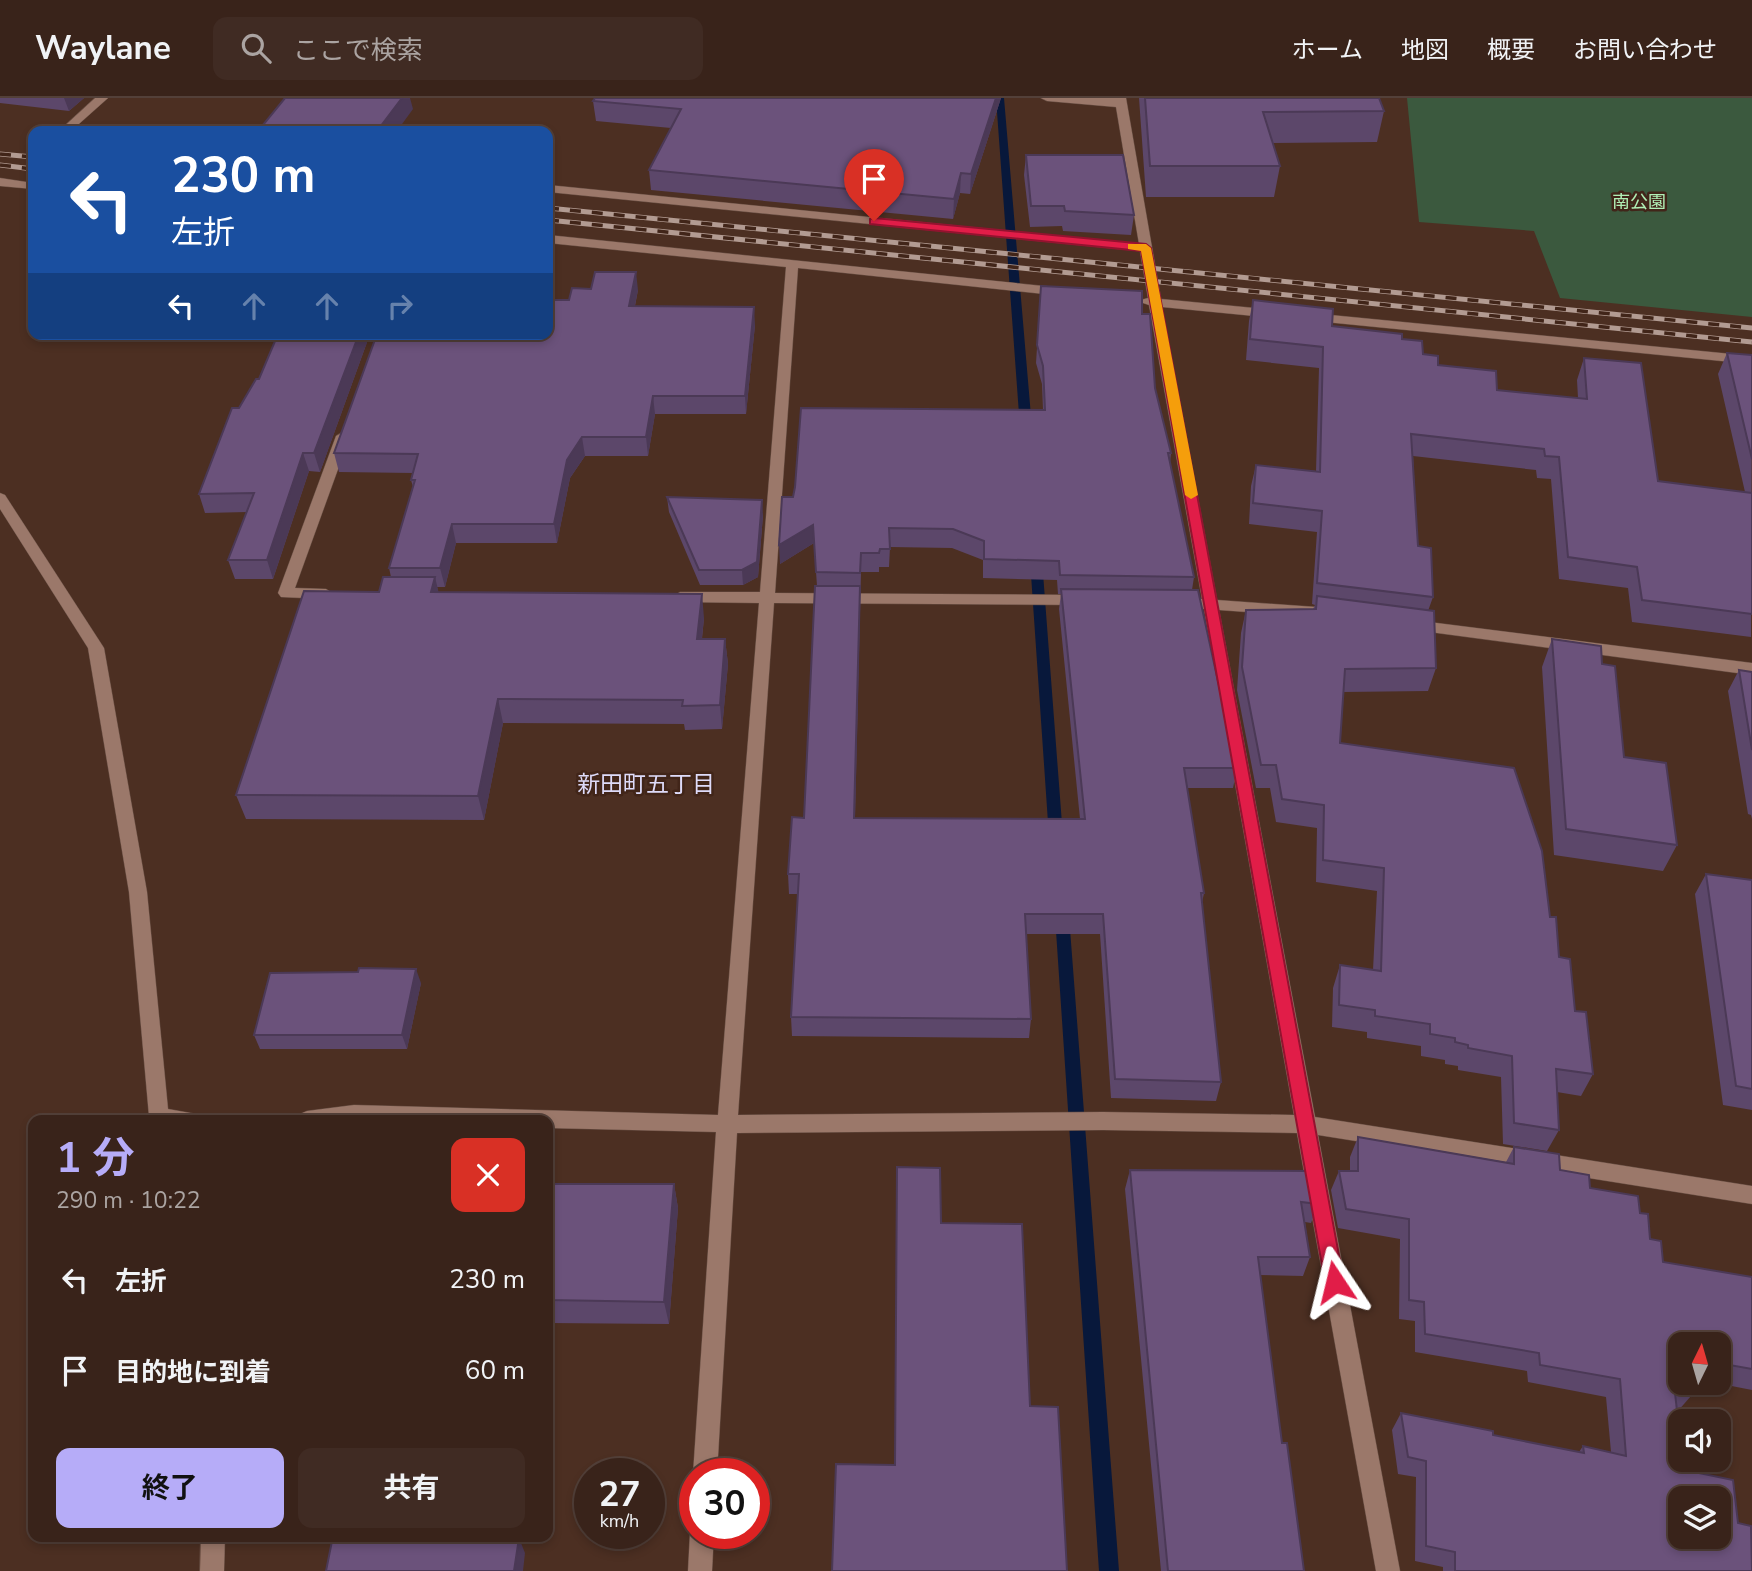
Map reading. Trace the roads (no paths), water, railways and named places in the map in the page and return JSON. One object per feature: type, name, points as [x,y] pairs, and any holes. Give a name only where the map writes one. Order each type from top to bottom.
[{"type":"street","points":[[71,126],[102,98]]},
{"type":"street","points":[[1047,98],[1121,101],[1155,302],[1388,1571]]},
{"type":"street","points":[[0,183],[28,186]]},
{"type":"street","points":[[553,189],[1146,248]]},
{"type":"street","points":[[553,240],[1074,294]]},
{"type":"street","points":[[706,1458],[727,1124],[792,265]]},
{"type":"street","points":[[1128,299],[1752,360]]},
{"type":"street","points":[[341,594],[286,593],[347,425]]},
{"type":"street","points":[[0,498],[96,648],[138,892],[159,1115]]},
{"type":"street","points":[[670,597],[1101,601]]},
{"type":"street","points":[[1157,601],[1212,603],[1339,615]]},
{"type":"street","points":[[1394,622],[1752,669]]},
{"type":"street","points":[[346,1115],[391,1115]]},
{"type":"street","points":[[553,1119],[727,1124],[1103,1121],[1306,1124],[1752,1195]]},
{"type":"street","points":[[212,1571],[213,1542]]},
{"type":"street","points":[[699,1571],[701,1549]]},
{"type":"waterway","points":[[1000,98],[1026,428]]},
{"type":"waterway","points":[[1036,560],[1056,837]]},
{"type":"waterway","points":[[1062,916],[1109,1571]]},
{"type":"railway","points":[[0,154],[28,157]]},
{"type":"railway","points":[[0,165],[28,168]]},
{"type":"railway","points":[[553,208],[1752,328]]},
{"type":"railway","points":[[553,221],[1752,342]]},
{"type":"district","name":"新田町五丁目","points":[[646,784]]},
{"type":"park label","name":"南公園","points":[[1639,202]]}]
